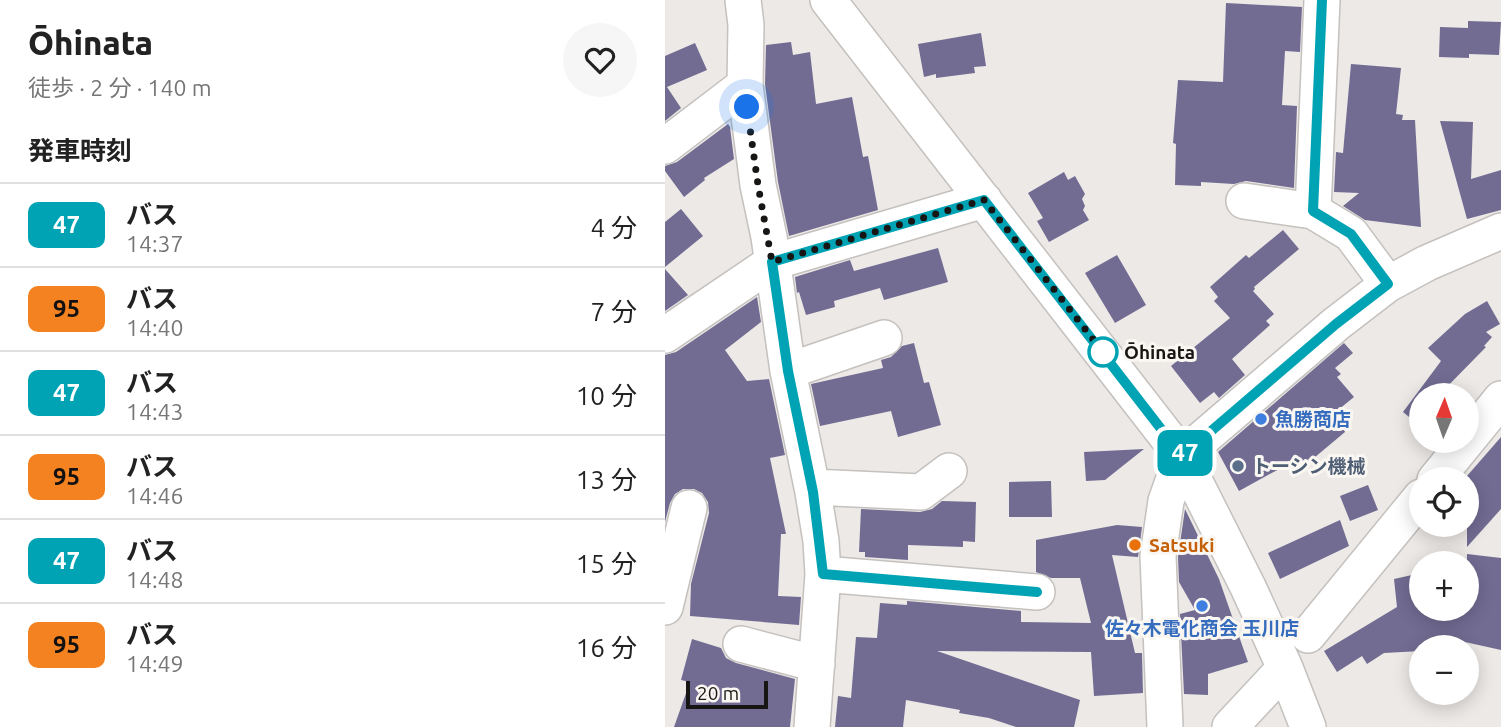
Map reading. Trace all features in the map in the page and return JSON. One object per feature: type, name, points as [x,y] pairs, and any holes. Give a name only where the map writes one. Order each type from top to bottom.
[{"type":"street","points":[[743,0],[746,25],[745,85],[758,185],[788,371],[812,487],[823,574],[812,727]]},
{"type":"street","points":[[828,0],[1182,456],[1248,587],[1285,668],[1308,727]]},
{"type":"street","points":[[1313,211],[1322,0]]},
{"type":"street","points":[[665,146],[745,85]]},
{"type":"street","points":[[665,335],[772,262],[984,200]]},
{"type":"street","points":[[1244,201],[1313,211],[1351,234],[1388,284]]},
{"type":"street","points":[[1165,727],[1158,556],[1166,501],[1182,456],[1336,324],[1388,284],[1427,263],[1501,230]]},
{"type":"street","points":[[788,371],[884,338]]},
{"type":"street","points":[[1446,467],[1501,399]]},
{"type":"street","points":[[812,487],[921,492],[949,471]]},
{"type":"street","points":[[665,607],[689,508]]},
{"type":"street","points":[[1308,635],[1409,512]]},
{"type":"street","points":[[823,574],[1037,592]]},
{"type":"street","points":[[741,644],[817,664]]},
{"type":"street","points":[[1230,727],[1285,668]]},
{"type":"building","points":[[1226,3],[1302,7],[1300,52],[1285,51],[1282,105],[1297,106],[1294,188],[1246,181],[1234,184],[1201,182],[1201,186],[1175,185],[1176,144],[1173,143],[1178,80],[1223,82]]},
{"type":"building","points":[[1468,21],[1501,22],[1499,55],[1439,57],[1440,27],[1468,28]]},
{"type":"building","points":[[981,33],[986,66],[974,67],[975,73],[924,77],[918,44]]},
{"type":"building","points":[[791,42],[793,55],[810,52],[816,104],[852,97],[863,157],[868,156],[878,210],[789,236],[778,182],[765,84],[766,45]]},
{"type":"building","points":[[695,43],[707,70],[667,87],[681,108],[665,121],[665,56]]},
{"type":"building","points":[[1351,64],[1401,68],[1396,114],[1403,115],[1402,120],[1415,120],[1421,227],[1365,220],[1343,206],[1359,193],[1334,192],[1336,152],[1343,153]]},
{"type":"building","points":[[1440,121],[1473,122],[1471,179],[1501,170],[1501,210],[1467,219]]},
{"type":"building","points":[[728,124],[734,159],[704,178],[705,180],[684,197],[665,171],[665,166],[677,162]]},
{"type":"building","points":[[1064,172],[1068,180],[1075,176],[1085,194],[1082,199],[1085,206],[1083,210],[1089,220],[1049,242],[1037,221],[1043,218],[1028,193]]},
{"type":"building","points":[[681,209],[703,236],[665,267],[665,222]]},
{"type":"building","points":[[1283,230],[1299,249],[1254,287],[1253,291],[1274,314],[1266,321],[1270,325],[1232,359],[1245,375],[1219,398],[1214,392],[1200,403],[1171,366],[1230,318],[1214,301],[1218,297],[1210,287],[1246,255],[1249,258]]},
{"type":"building","points":[[938,248],[948,282],[884,300],[880,288],[834,301],[835,307],[806,315],[799,292],[797,293],[795,277],[850,260],[854,271]]},
{"type":"building","points":[[1117,255],[1146,305],[1115,323],[1085,273]]},
{"type":"building","points":[[665,269],[688,295],[665,311]]},
{"type":"building","points":[[757,297],[761,322],[725,350],[747,381],[769,379],[785,455],[770,458],[786,534],[781,534],[778,596],[801,597],[799,625],[690,616],[691,584],[709,513],[708,502],[702,493],[694,489],[683,489],[675,494],[670,503],[665,522],[665,355],[676,352]]},
{"type":"building","points":[[1487,301],[1500,324],[1486,332],[1492,337],[1484,346],[1486,347],[1451,383],[1425,383],[1441,361],[1428,348],[1465,314]]},
{"type":"building","points":[[914,343],[924,383],[929,382],[941,425],[898,437],[891,411],[820,426],[811,384],[883,368],[881,360],[891,357],[902,346]]},
{"type":"building","points":[[1344,343],[1353,353],[1335,368],[1341,374],[1337,377],[1354,397],[1338,410],[1345,432],[1296,473],[1288,464],[1239,491],[1218,452]]},
{"type":"building","points":[[1409,404],[1409,417],[1403,412]]},
{"type":"building","points":[[1501,437],[1501,509],[1479,534],[1479,467],[1475,467]]},
{"type":"building","points":[[1144,449],[1105,480],[1086,481],[1084,452]]},
{"type":"building","points":[[1051,481],[1052,517],[1009,517],[1009,482]]},
{"type":"building","points":[[1368,485],[1378,510],[1350,521],[1340,496]]},
{"type":"building","points":[[942,501],[976,502],[975,542],[963,541],[963,547],[908,545],[908,560],[865,557],[865,552],[859,552],[861,509],[920,512],[932,509]]},
{"type":"building","points":[[1185,509],[1219,579],[1248,662],[1208,674],[1208,695],[1184,694],[1180,614],[1195,610],[1179,582],[1178,557]]},
{"type":"building","points":[[1340,520],[1349,546],[1280,579],[1268,553]]},
{"type":"building","points":[[1117,525],[1142,527],[1138,557],[1112,555],[1135,653],[1142,653],[1143,693],[1094,696],[1091,652],[937,651],[1080,700],[1074,727],[1016,727],[989,718],[959,713],[960,710],[906,700],[903,727],[835,727],[838,696],[851,698],[856,637],[877,638],[880,603],[907,605],[907,601],[1021,611],[1021,622],[1091,623],[1080,578],[1051,578],[1036,572],[1036,540]]},
{"type":"building","points":[[1467,537],[1476,537],[1467,547]]},
{"type":"building","points":[[1479,555],[1501,558],[1501,650],[1479,645],[1479,635],[1409,635],[1409,652],[1384,653],[1367,664],[1362,656],[1337,672],[1324,651],[1397,607],[1394,579],[1409,576],[1409,621],[1479,621]]},
{"type":"building","points":[[692,639],[721,648],[726,658],[736,663],[795,679],[790,727],[674,727],[690,682],[681,680]]},
{"type":"bus line","name":"47","points":[[1037,592],[823,574],[813,492],[788,371],[772,262],[984,200],[1182,456],[1336,324],[1388,284],[1351,234],[1313,211],[1322,0]]},
{"type":"place","name":"Ōhinata","points":[[1103,352]]},
{"type":"place","name":"魚勝商店","points":[[1261,419]]},
{"type":"place","name":"トーシン機械","points":[[1238,466]]},
{"type":"place","name":"Satsuki","points":[[1135,545]]},
{"type":"place","name":"佐々木電化商会 玉川店","points":[[1202,606]]},
{"type":"route","points":[[747,107],[772,262],[984,200],[1103,352]]}]
